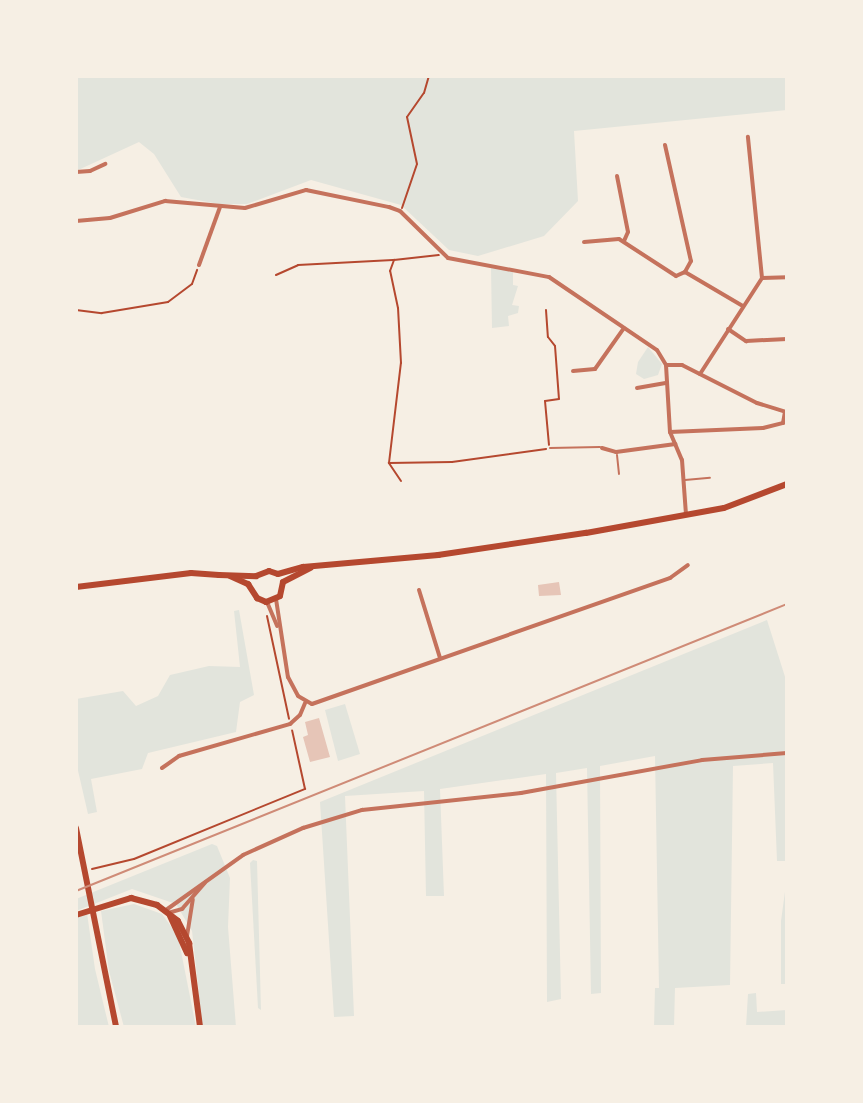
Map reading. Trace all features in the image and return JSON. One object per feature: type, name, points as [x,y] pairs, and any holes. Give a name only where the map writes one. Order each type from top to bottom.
[{"type":"main road","points":[[76,587],[191,573],[256,576],[264,571],[278,574],[318,565],[468,551],[686,516],[742,503],[787,484]]},
{"type":"main road","points":[[283,582],[318,565]]},
{"type":"main road","points":[[219,575],[242,580],[252,587],[257,598],[267,602],[282,593],[283,582],[278,574]]},
{"type":"main road","points":[[252,587],[256,576]]},
{"type":"main road","points":[[76,828],[116,1027]]},
{"type":"main road","points":[[76,915],[131,898],[146,900],[167,912],[187,936],[200,1027]]},
{"type":"main road","points":[[167,912],[189,957]]},
{"type":"street","points":[[700,374],[762,278],[748,137]]},
{"type":"street","points":[[584,242],[624,241],[676,276],[685,272],[691,261],[665,145]]},
{"type":"street","points":[[76,172],[90,171],[105,164]]},
{"type":"street","points":[[617,176],[628,232],[624,241]]},
{"type":"street","points":[[76,221],[110,218],[165,201],[245,208],[306,190],[400,211],[444,255],[473,265],[549,277],[657,350],[666,365],[670,432],[682,460],[686,516]]},
{"type":"street","points":[[199,265],[220,207]]},
{"type":"street","points":[[685,272],[743,306]]},
{"type":"street","points":[[762,278],[787,277]]},
{"type":"street","points":[[573,371],[595,369],[624,328]]},
{"type":"street","points":[[728,329],[746,341],[787,339]]},
{"type":"street","points":[[666,365],[682,365],[757,403],[786,412],[783,423],[763,428],[670,432]]},
{"type":"street","points":[[637,388],[667,383]]},
{"type":"street","points":[[602,448],[616,452],[675,444]]},
{"type":"street","points":[[305,703],[322,703],[440,658],[670,578],[688,565]]},
{"type":"street","points":[[419,590],[440,658]]},
{"type":"street","points":[[276,599],[278,628],[292,687],[305,703]]},
{"type":"street","points":[[267,602],[278,628]]},
{"type":"street","points":[[162,768],[179,756],[290,724],[300,715],[305,703]]},
{"type":"street","points":[[167,912],[232,862],[282,836],[362,810],[521,793],[702,760],[787,753]]},
{"type":"street","points":[[167,912],[179,911],[207,881]]},
{"type":"street","points":[[187,936],[194,897]]},
{"type":"lane","points":[[550,448],[597,445],[602,448]]},
{"type":"lane","points":[[616,452],[619,474]]},
{"type":"lane","points":[[683,480],[710,478]]},
{"type":"path","points":[[400,211],[417,164],[407,117],[424,93],[429,76]]},
{"type":"path","points":[[276,275],[298,265],[444,255]]},
{"type":"path","points":[[394,260],[390,285],[398,308],[401,376],[389,463],[401,481]]},
{"type":"path","points":[[76,310],[102,313],[168,302],[192,284],[199,265]]},
{"type":"path","points":[[389,463],[452,462],[550,448],[545,401],[559,399],[555,346],[548,337],[546,310]]},
{"type":"path","points":[[93,869],[134,859],[305,789],[265,611]]},
{"type":"shaded area","points":[[76,76],[787,76],[787,110],[574,131],[578,201],[544,236],[478,256],[449,250],[401,205],[311,180],[247,204],[219,204],[181,197],[154,154],[139,142],[76,171]]},
{"type":"shaded area","points":[[491,268],[513,270],[513,285],[518,286],[512,305],[519,306],[518,313],[508,316],[509,326],[492,328]]},
{"type":"shaded area","points":[[648,347],[662,364],[658,375],[644,379],[636,374],[638,362]]},
{"type":"shaded area","points":[[239,610],[254,695],[240,702],[236,732],[148,753],[142,769],[91,779],[97,812],[88,814],[76,762],[76,699],[123,691],[136,706],[158,696],[170,675],[209,666],[240,667],[234,611]]},
{"type":"shaded area","points":[[767,620],[787,683],[787,861],[777,861],[773,763],[733,766],[730,985],[675,988],[674,1027],[654,1027],[655,988],[659,988],[655,756],[600,766],[601,993],[591,994],[587,768],[556,773],[561,999],[547,1002],[546,774],[440,789],[444,896],[426,896],[424,791],[345,796],[354,1016],[334,1017],[320,802]]},
{"type":"shaded area","points":[[345,704],[360,754],[338,761],[325,710]]},
{"type":"shaded area","points":[[212,844],[217,846],[230,878],[228,927],[236,1027],[199,1027],[192,931],[176,904],[132,889],[76,911],[76,899]]},
{"type":"shaded area","points":[[257,861],[261,1010],[258,1008],[250,863]]},
{"type":"shaded area","points":[[787,877],[787,984],[781,984],[781,921]]},
{"type":"shaded area","points":[[134,904],[162,914],[178,936],[196,1027],[124,1027],[109,971],[101,911]]},
{"type":"shaded area","points":[[87,913],[95,969],[109,1027],[76,1027],[76,916]]},
{"type":"shaded area","points":[[756,993],[757,1012],[787,1010],[787,1027],[746,1027],[748,994]]},
{"type":"building","points":[[559,582],[561,595],[539,596],[538,585]]},
{"type":"building","points":[[319,718],[330,757],[310,762],[303,737],[308,735],[305,722]]},
{"type":"railway","points":[[76,891],[787,604]]}]
